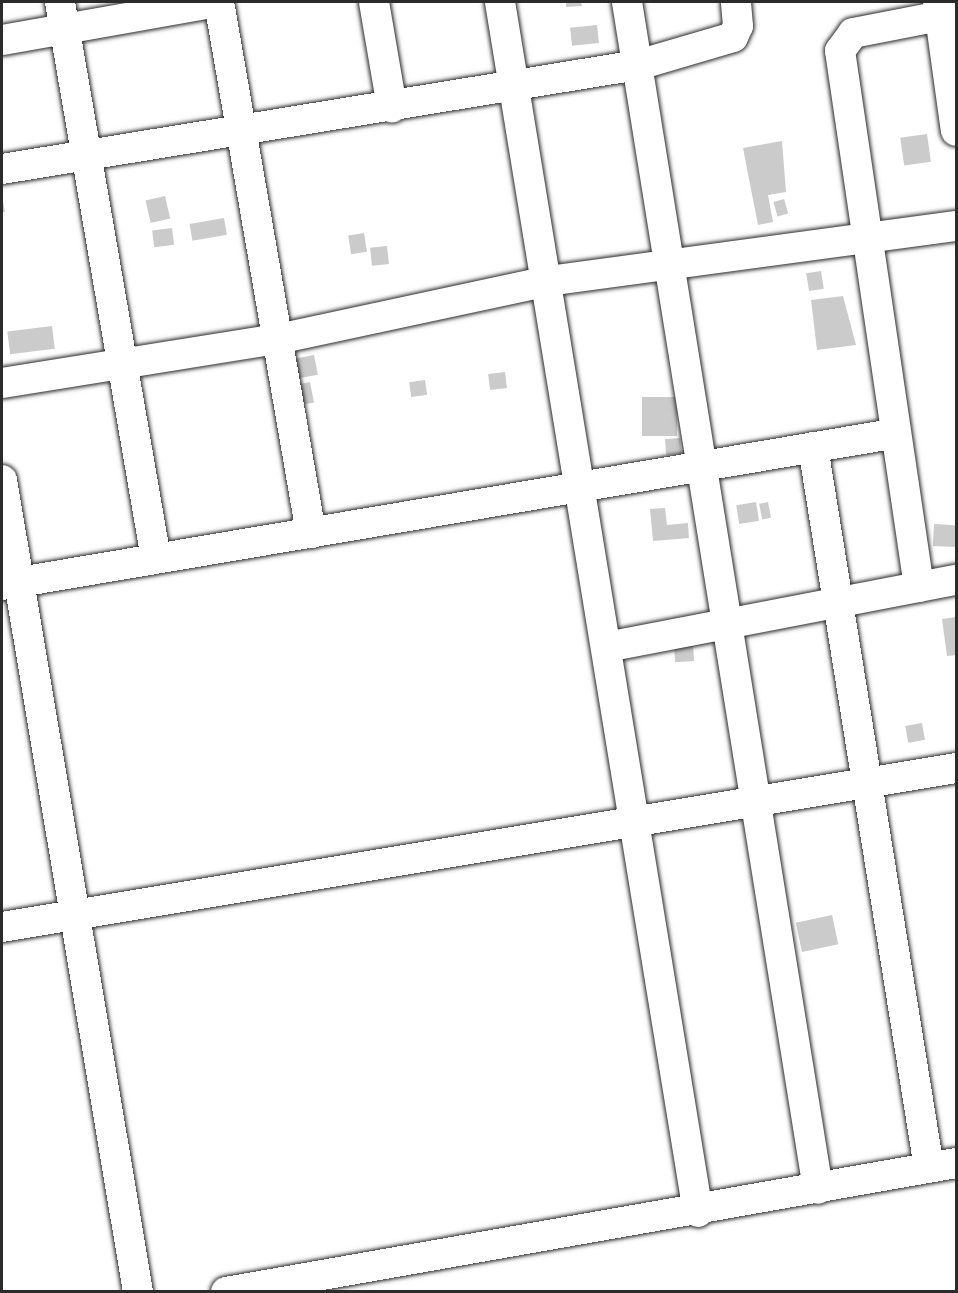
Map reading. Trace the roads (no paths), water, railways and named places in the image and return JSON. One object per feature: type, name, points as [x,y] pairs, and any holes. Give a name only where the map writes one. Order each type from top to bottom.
[{"type":"street","points":[[2,39],[62,15],[218,2],[311,532]]},
{"type":"street","points":[[374,2],[392,107]]},
{"type":"street","points":[[500,2],[548,281],[698,1212]]},
{"type":"street","points":[[627,2],[818,1190]]},
{"type":"street","points":[[2,169],[638,65],[729,40],[738,26],[735,2]]},
{"type":"street","points":[[919,587],[892,434],[869,238],[842,43],[853,33],[945,10],[957,132]]},
{"type":"street","points":[[62,15],[156,559]]},
{"type":"street","points":[[2,383],[278,339],[548,281],[957,226]]},
{"type":"street","points":[[10,584],[892,434]]},
{"type":"street","points":[[226,1292],[698,1212],[943,1165],[867,782],[813,447]]},
{"type":"street","points":[[2,480],[10,584],[75,915],[138,1292]]},
{"type":"street","points":[[607,647],[957,580]]},
{"type":"street","points":[[2,927],[957,768]]}]
